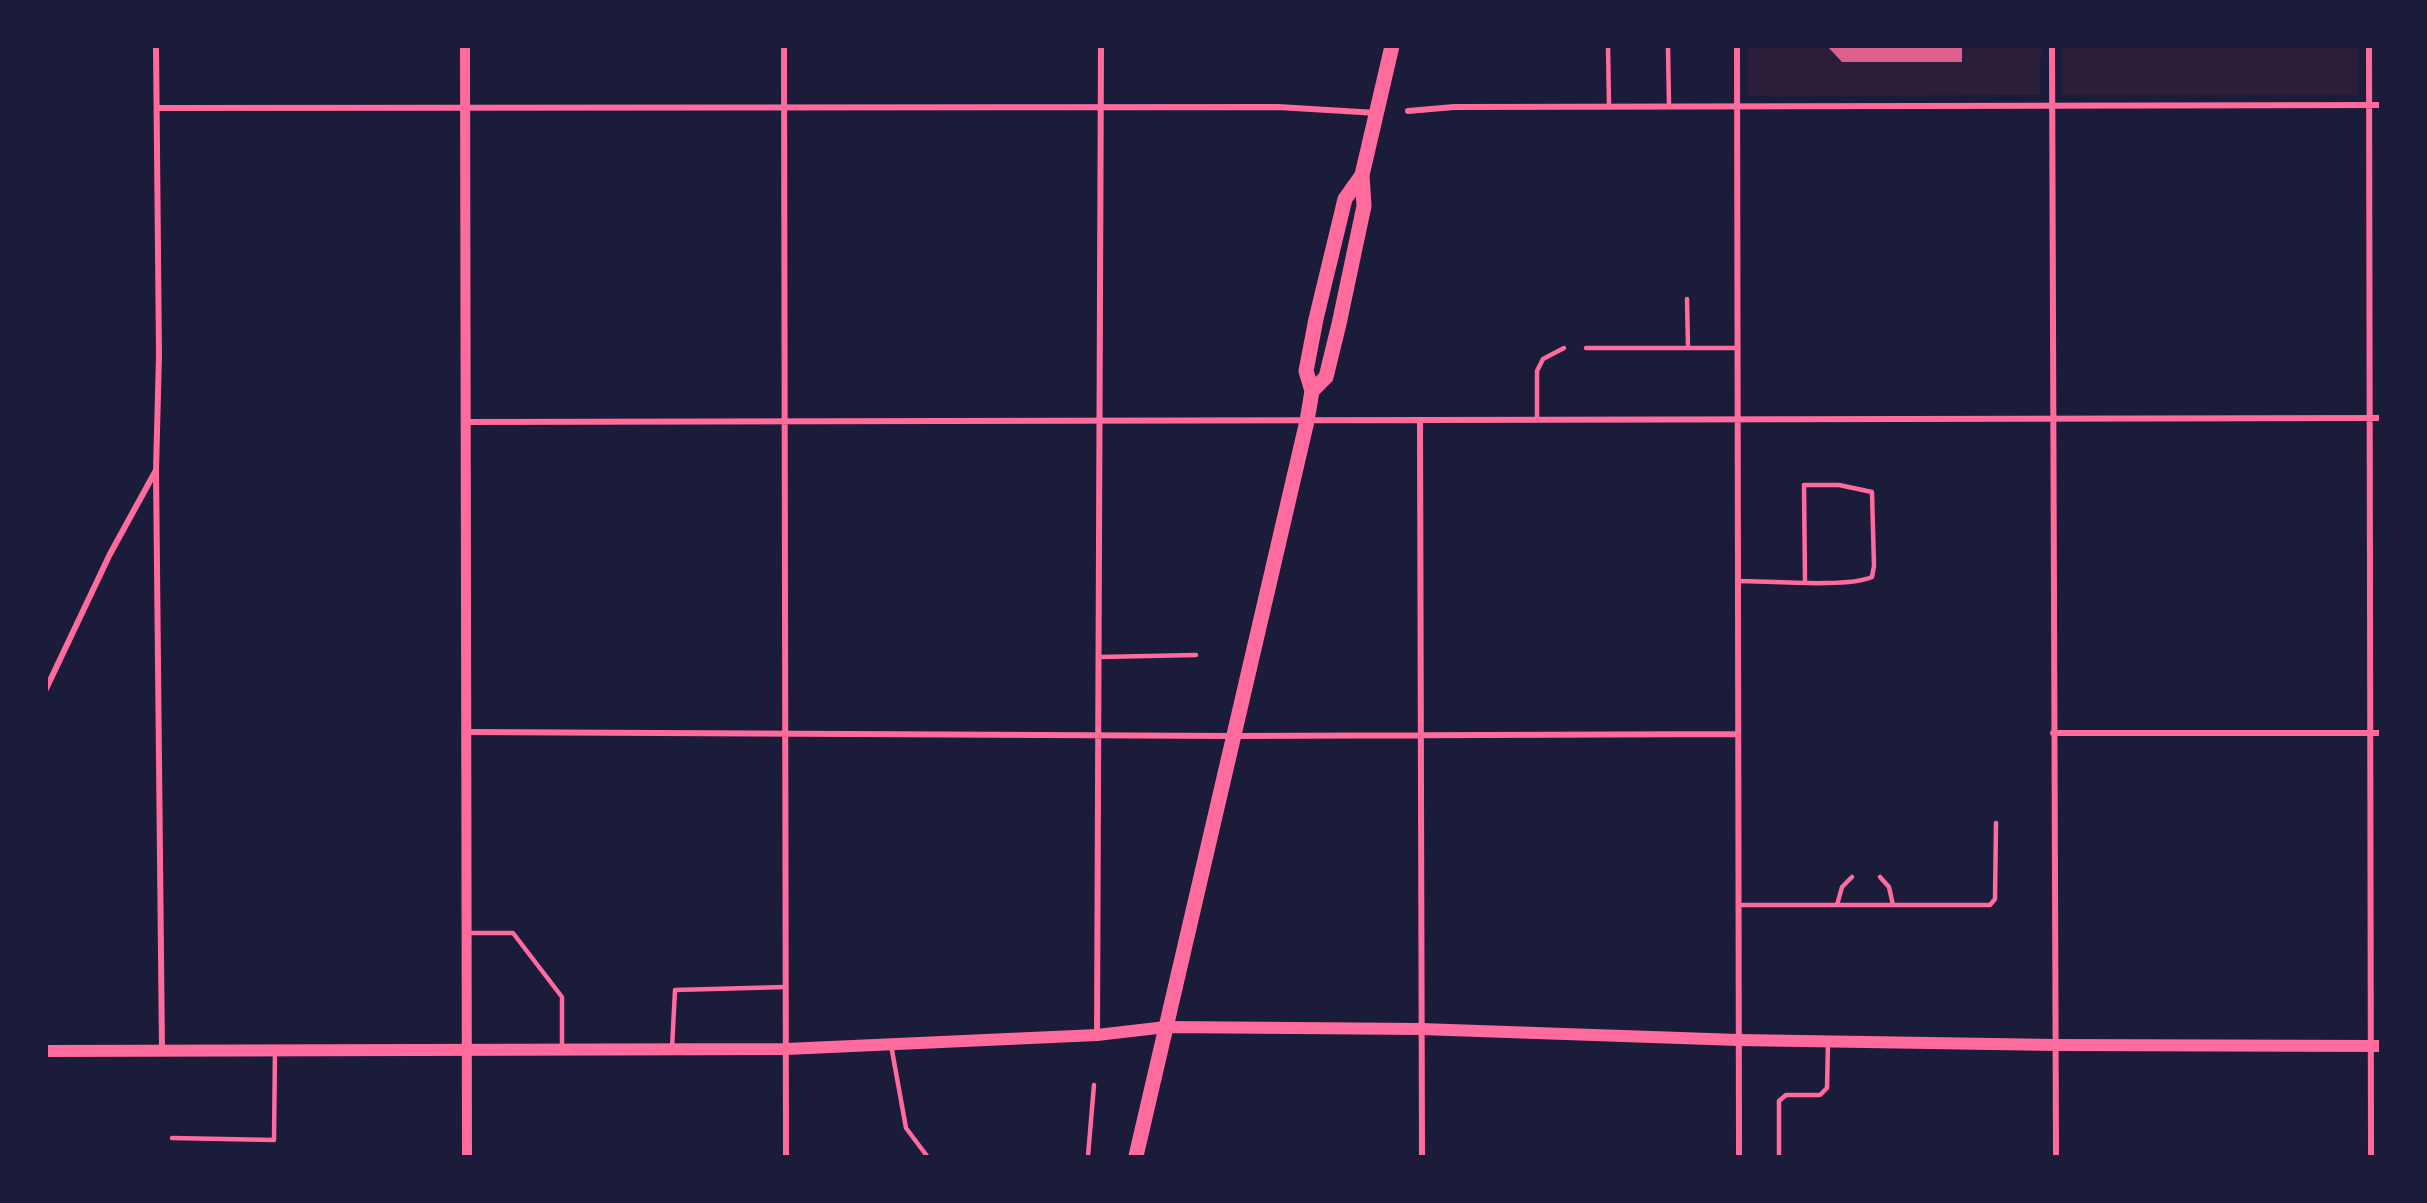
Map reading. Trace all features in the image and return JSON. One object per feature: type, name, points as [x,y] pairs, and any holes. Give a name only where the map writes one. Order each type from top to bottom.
[{"type":"main road","points":[[1312,391],[1326,377],[1339,324],[1364,206],[1362,175],[1392,46]]},
{"type":"main road","points":[[1136,1156],[1307,421],[1312,391],[1306,371],[1316,319],[1345,199],[1362,175]]},
{"type":"main road","points":[[46,1051],[786,1049],[1097,1035],[1166,1027],[1421,1029],[1738,1040],[2056,1045],[2376,1046]]},
{"type":"street","points":[[156,46],[159,354],[156,470],[162,1051]]},
{"type":"street","points":[[465,46],[467,1156]]},
{"type":"street","points":[[784,46],[786,1156]]},
{"type":"street","points":[[1097,1035],[1101,46]]},
{"type":"street","points":[[1737,46],[1739,1156]]},
{"type":"street","points":[[2052,46],[2056,1156]]},
{"type":"street","points":[[2368,46],[2370,733],[2376,1046],[2371,1156]]},
{"type":"street","points":[[1408,111],[1454,107],[1609,106],[2380,105]]},
{"type":"street","points":[[157,108],[465,110],[1278,107],[1378,113]]},
{"type":"street","points":[[466,422],[2380,418]]},
{"type":"street","points":[[1420,420],[1422,1156]]},
{"type":"street","points":[[46,689],[110,554],[156,470]]},
{"type":"street","points":[[467,732],[1233,736],[1420,733],[1738,734]]},
{"type":"street","points":[[2053,733],[2380,733]]},
{"type":"lane","points":[[1608,46],[1609,106]]},
{"type":"lane","points":[[1668,46],[1669,106]]},
{"type":"lane","points":[[1688,299],[1688,348]]},
{"type":"lane","points":[[1537,420],[1537,371],[1543,359],[1564,348]]},
{"type":"lane","points":[[1586,348],[1737,348]]},
{"type":"lane","points":[[1738,581],[1805,582],[1862,581],[1872,577],[1874,566],[1872,492],[1839,485],[1804,485],[1805,582]]},
{"type":"lane","points":[[1099,657],[1196,655]]},
{"type":"lane","points":[[1738,905],[1994,903],[1996,823]]},
{"type":"lane","points":[[1837,905],[1842,887],[1852,877]]},
{"type":"lane","points":[[1880,877],[1889,887],[1893,905]]},
{"type":"lane","points":[[467,933],[513,933],[562,997],[562,1050]]},
{"type":"lane","points":[[672,1050],[675,990],[786,987]]},
{"type":"lane","points":[[1779,1156],[1779,1101],[1786,1095],[1821,1095],[1827,1088],[1828,1041]]},
{"type":"lane","points":[[891,1045],[906,1128],[927,1156]]},
{"type":"lane","points":[[172,1138],[273,1140],[275,1050]]},
{"type":"lane","points":[[1088,1156],[1094,1085]]},
{"type":"shaded area","points":[[1748,47],[2041,47],[2040,95],[1748,96]]},
{"type":"shaded area","points":[[2063,47],[2358,47],[2358,95],[2063,95]]},
{"type":"building","points":[[1827,46],[1962,46],[1962,62],[1842,62]]}]
